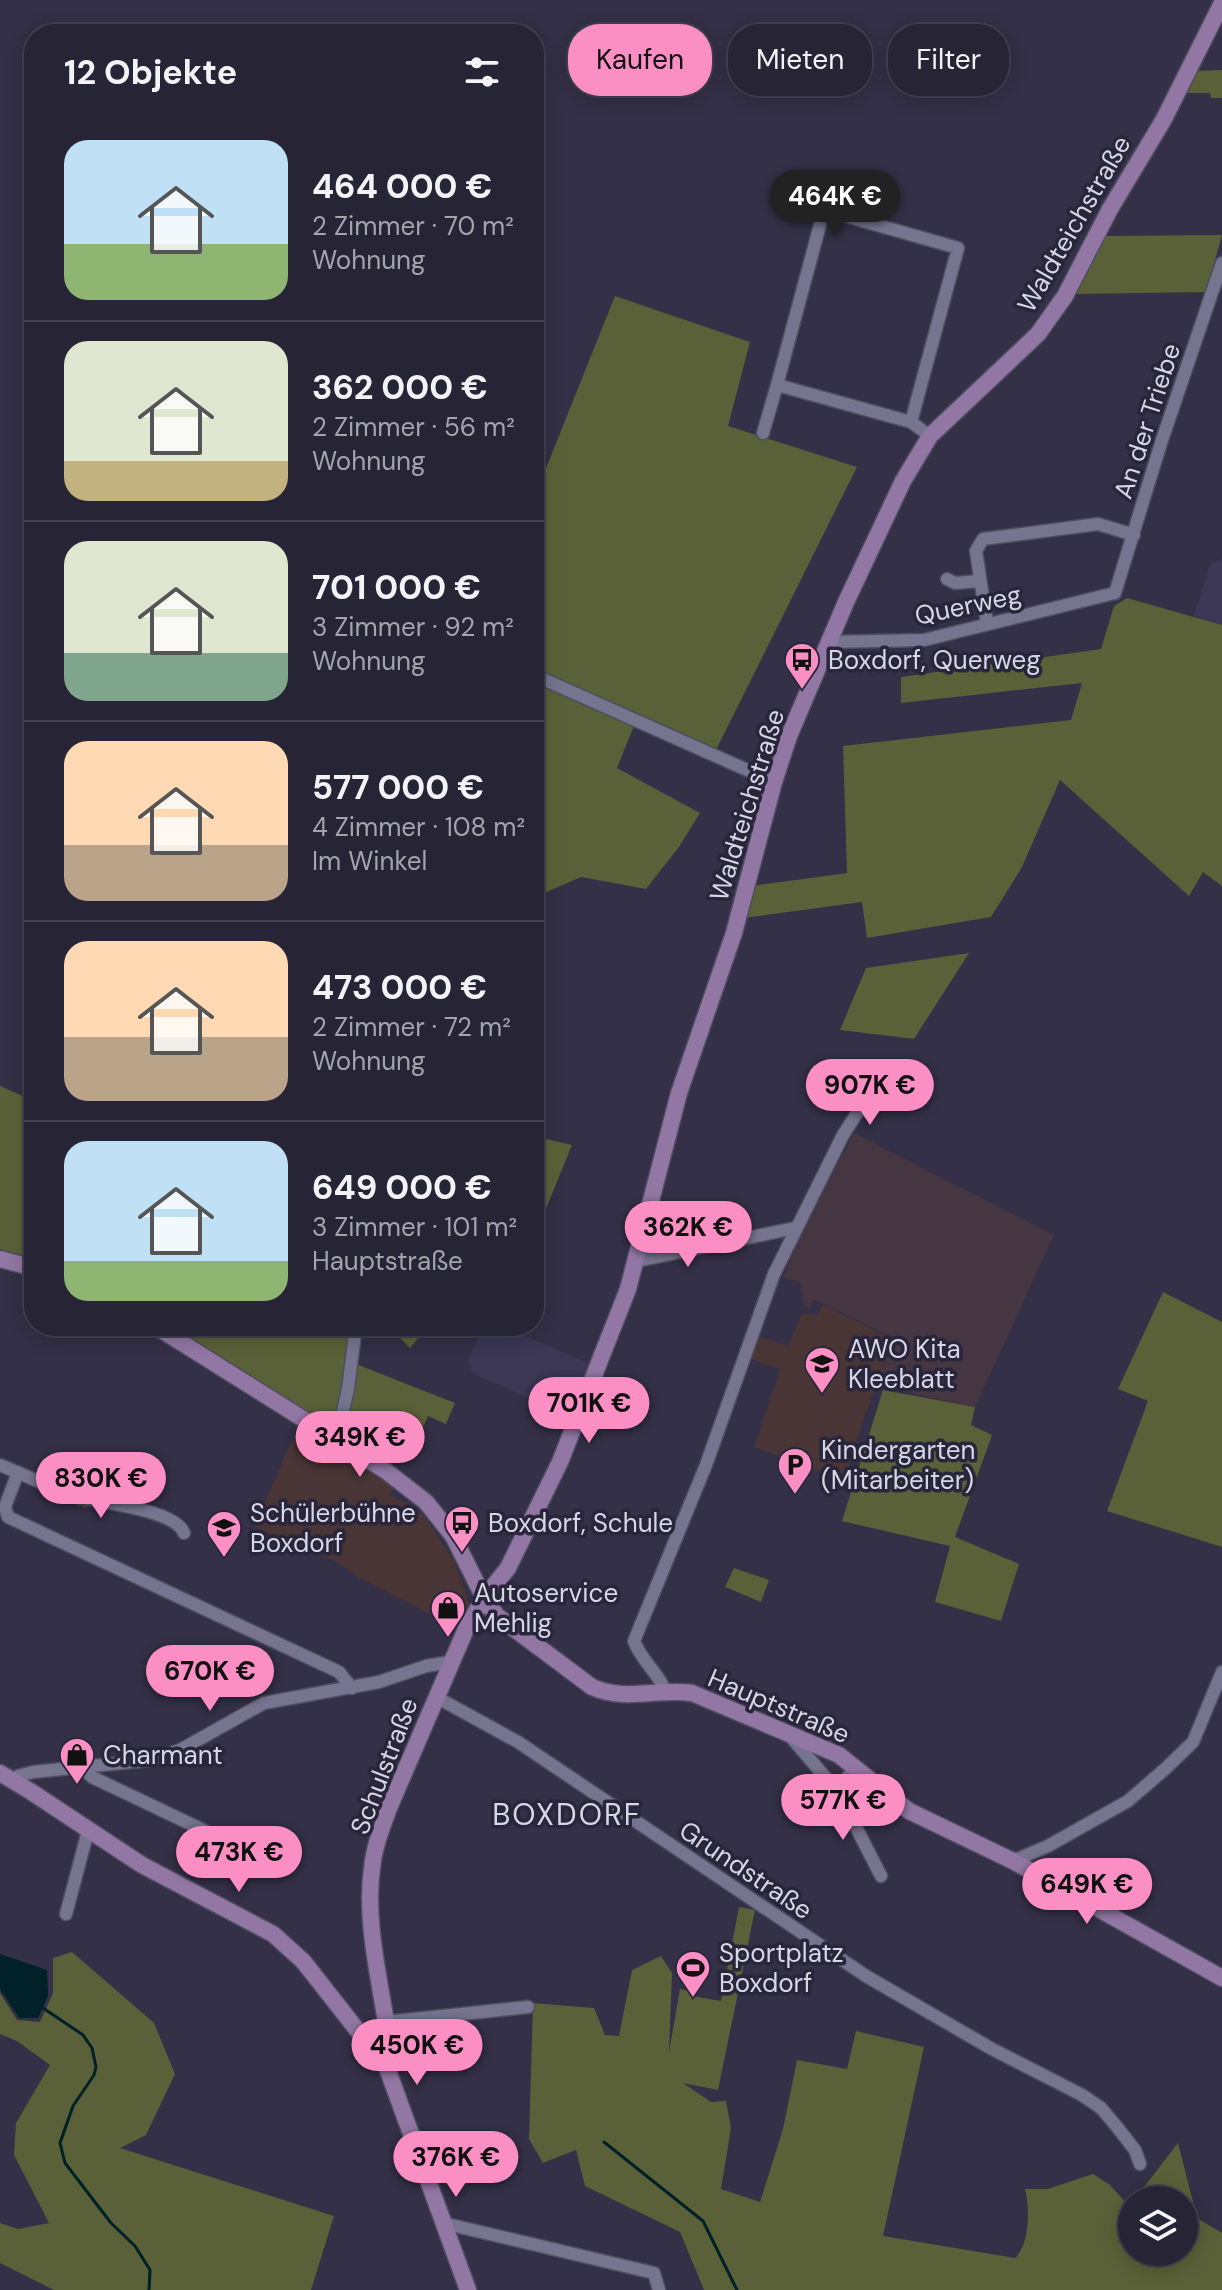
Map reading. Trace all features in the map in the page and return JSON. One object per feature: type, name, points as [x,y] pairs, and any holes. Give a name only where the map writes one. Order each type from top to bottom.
[{"type":"street","name":"Waldteichstraße","points":[[484,1598],[508,1568],[560,1462],[637,1261],[679,1093],[734,933],[774,782],[789,736],[828,642],[903,481],[930,436],[1038,334],[1053,316],[1110,209],[1164,119],[1222,3]]},
{"type":"street","points":[[763,433],[824,210],[958,248],[911,422]]},
{"type":"street","name":"An der Triebe","points":[[1115,593],[1161,443],[1222,263]]},
{"type":"street","points":[[777,385],[911,422],[930,436]]},
{"type":"street","points":[[987,624],[976,551],[983,539],[1098,524],[1134,535]]},
{"type":"street","points":[[947,579],[955,583],[980,581]]},
{"type":"street","name":"Querweg","points":[[828,642],[924,640],[1115,593]]},
{"type":"street","points":[[544,679],[774,782]]},
{"type":"street","points":[[665,1692],[663,1684],[640,1656],[634,1641],[706,1465],[774,1274],[843,1135],[866,1099]]},
{"type":"street","points":[[637,1261],[794,1231]]},
{"type":"street","points":[[0,1259],[24,1265]]},
{"type":"street","name":"Hauptstraße","points":[[171,1336],[386,1471],[426,1502],[453,1536],[484,1598],[497,1616],[592,1687],[606,1694],[692,1693],[839,1755],[909,1811],[1013,1861],[1222,1978]]},
{"type":"street","points":[[336,1442],[348,1389],[355,1336]]},
{"type":"street","points":[[0,1465],[77,1497],[140,1509],[175,1523],[184,1533]]},
{"type":"street","points":[[18,1472],[5,1507],[8,1517],[339,1672],[352,1688]]},
{"type":"street","name":"Schulstraße","points":[[379,2056],[385,2043],[386,2022],[371,1921],[369,1897],[372,1866],[389,1808],[450,1662],[484,1598]]},
{"type":"street","points":[[7,1777],[151,1760],[180,1750],[264,1703],[352,1688],[450,1662]]},
{"type":"street","points":[[1013,1861],[1048,1846],[1128,1801],[1165,1769],[1193,1742],[1222,1672]]},
{"type":"street","name":"Grundstraße","points":[[436,1697],[518,1742],[866,1976],[992,2049],[1082,2095],[1101,2108],[1117,2127],[1135,2150],[1140,2164]]},
{"type":"street","points":[[787,1732],[838,1792],[881,1876]]},
{"type":"street","points":[[838,1792],[855,1766]]},
{"type":"street","points":[[83,1768],[92,1777],[245,1850]]},
{"type":"street","points":[[7,1777],[177,1886],[285,1943],[317,1978],[379,2056],[396,2088],[468,2290]]},
{"type":"street","points":[[66,1914],[88,1831]]},
{"type":"street","points":[[386,2022],[528,2007]]},
{"type":"street","points":[[443,2223],[654,2273],[659,2290]]},
{"type":"shaded area","points":[[1222,559],[1222,625],[1194,616],[1210,564]]},
{"type":"shaded area","points":[[854,1133],[1054,1235],[975,1407],[876,1386],[894,1338],[817,1301],[813,1300],[811,1308],[804,1307],[800,1282],[783,1278],[800,1236]]},
{"type":"shaded area","name":"AWO Kita Kleeblatt","points":[[823,1305],[894,1339],[862,1423],[845,1480],[754,1447],[780,1369],[748,1358],[758,1336],[788,1346],[802,1313],[818,1314]]},
{"type":"shaded area","points":[[479,1336],[525,1336],[590,1364],[570,1417],[472,1373],[468,1360]]},
{"type":"shaded area","points":[[295,1433],[395,1486],[390,1495],[424,1516],[453,1559],[467,1595],[469,1606],[457,1628],[356,1576],[335,1561],[254,1527]]},
{"type":"shaded area","points":[[0,1954],[47,1970],[48,1996],[38,2018],[19,2018],[0,1989]]},
{"type":"green space","points":[[1222,70],[1222,98],[1211,98],[1210,93],[1185,93],[1195,71]]},
{"type":"green space","points":[[1222,235],[1206,292],[1074,294],[1104,236]]},
{"type":"green space","points":[[615,296],[750,342],[728,426],[857,467],[715,752],[634,726],[617,768],[700,813],[679,847],[646,889],[581,877],[544,893],[544,473]]},
{"type":"green space","points":[[1127,598],[1222,625],[1222,886],[1203,872],[1189,896],[1060,780],[1022,867],[991,917],[867,938],[862,902],[744,918],[751,886],[847,873],[843,746],[1071,720],[1082,683],[901,703],[901,677],[1101,649],[1114,606]]},
{"type":"green space","points":[[969,953],[914,1039],[840,1030],[866,968]]},
{"type":"green space","points":[[0,1086],[24,1097],[24,1257],[0,1249]]},
{"type":"green space","points":[[544,1138],[572,1145],[544,1211]]},
{"type":"green space","points":[[1163,1292],[1222,1322],[1222,1547],[1107,1511],[1148,1401],[1118,1389]]},
{"type":"green space","points":[[181,1336],[362,1336],[356,1364],[455,1403],[446,1424],[428,1416],[408,1460],[386,1450],[380,1461]]},
{"type":"green space","points":[[398,1336],[420,1336],[410,1348]]},
{"type":"green space","points":[[883,1390],[975,1407],[971,1425],[992,1435],[955,1537],[1019,1564],[1001,1621],[935,1602],[950,1546],[842,1521]]},
{"type":"green space","points":[[63,1473],[95,1485],[86,1508],[53,1496]]},
{"type":"green space","points":[[734,1568],[769,1580],[761,1602],[725,1587]]},
{"type":"green space","points":[[739,1907],[755,1910],[718,2090],[683,2083],[711,2102],[726,2101],[731,2128],[721,2189],[760,2202],[783,2129],[797,2060],[847,2069],[856,2031],[924,2047],[883,2236],[1015,2258],[1024,2244],[1028,2225],[1025,2189],[1048,2189],[1093,2174],[1118,2194],[1118,2266],[1198,2266],[1198,2219],[1222,2233],[1222,2290],[704,2290],[680,2232],[585,2186],[576,2150],[543,2163],[529,2139],[533,2003],[594,2008],[605,2035],[619,2036],[632,1970],[661,1956],[672,1973],[669,2052],[680,1989],[693,1992],[692,1996],[721,2001]]},
{"type":"green space","points":[[72,1952],[154,2023],[175,2074],[146,2135],[120,2148],[334,2216],[311,2290],[54,2290],[0,2263],[0,2223],[18,2229],[49,2223],[14,2155],[16,2123],[50,2065],[17,2041],[0,2034],[0,1993],[17,2020],[40,2022],[53,1993],[53,1958]]},
{"type":"green space","points":[[1178,2143],[1189,2186],[1145,2186]]},
{"type":"waterway","points":[[43,2008],[83,2035],[92,2048],[96,2067],[73,2106],[60,2143],[65,2163],[111,2223],[135,2246],[150,2270],[149,2290]]},
{"type":"waterway","points":[[604,2142],[703,2221],[737,2290]]},
{"type":"place","name":"Boxdorf, Querweg","points":[[802,691]]},
{"type":"place","name":"AWO Kita Kleeblatt","points":[[822,1395]]},
{"type":"place","name":"Kindergarten (Mitarbeiter)","points":[[795,1496]]},
{"type":"place","name":"Boxdorf, Schule","points":[[462,1554]]},
{"type":"place","name":"Schülerbühne Boxdorf","points":[[224,1559]]},
{"type":"place","name":"Autoservice Mehlig","points":[[448,1639]]},
{"type":"place","name":"Charmant","points":[[77,1786]]},
{"type":"place","name":"Sportplatz Boxdorf","points":[[693,1999]]},
{"type":"district","name":"BOXDORF","points":[[567,1814]]}]
